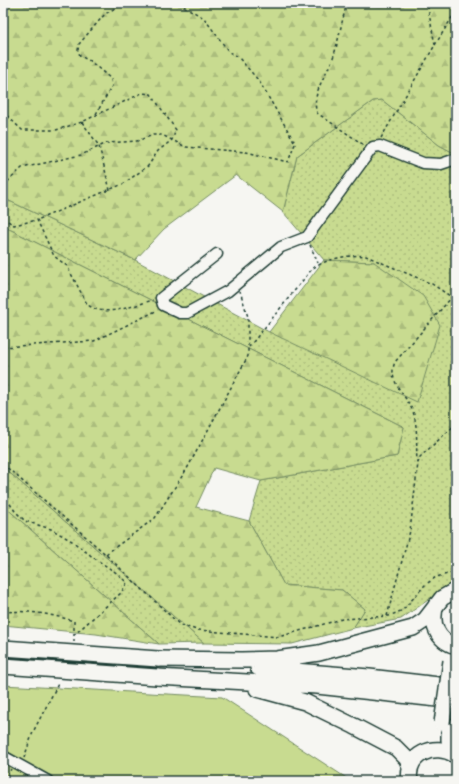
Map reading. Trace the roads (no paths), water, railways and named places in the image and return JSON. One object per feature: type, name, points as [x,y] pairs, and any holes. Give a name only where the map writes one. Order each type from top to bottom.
[{"type":"highway","points":[[158,658],[259,660],[319,653],[413,628],[425,620],[445,596],[456,590]]},
{"type":"highway","points":[[437,604],[433,619],[438,634],[443,640],[456,646]]},
{"type":"highway","points":[[438,634],[448,646],[451,661],[445,724],[449,740],[456,756]]},
{"type":"highway","points":[[3,648],[158,658],[377,677],[456,687]]},
{"type":"highway","points":[[3,666],[317,686],[456,701]]},
{"type":"highway","points":[[157,677],[246,687],[304,702],[396,748],[407,759],[410,774]]},
{"type":"highway","points":[[410,774],[418,756],[429,750],[439,740],[445,724],[456,678]]},
{"type":"highway","points":[[429,750],[443,749],[456,756]]},
{"type":"lane","points":[[217,254],[163,302],[180,313],[187,313],[228,291],[281,247],[307,237],[374,148],[423,163],[435,165],[456,159]]},
{"type":"lane","points":[[3,756],[48,781]]}]
